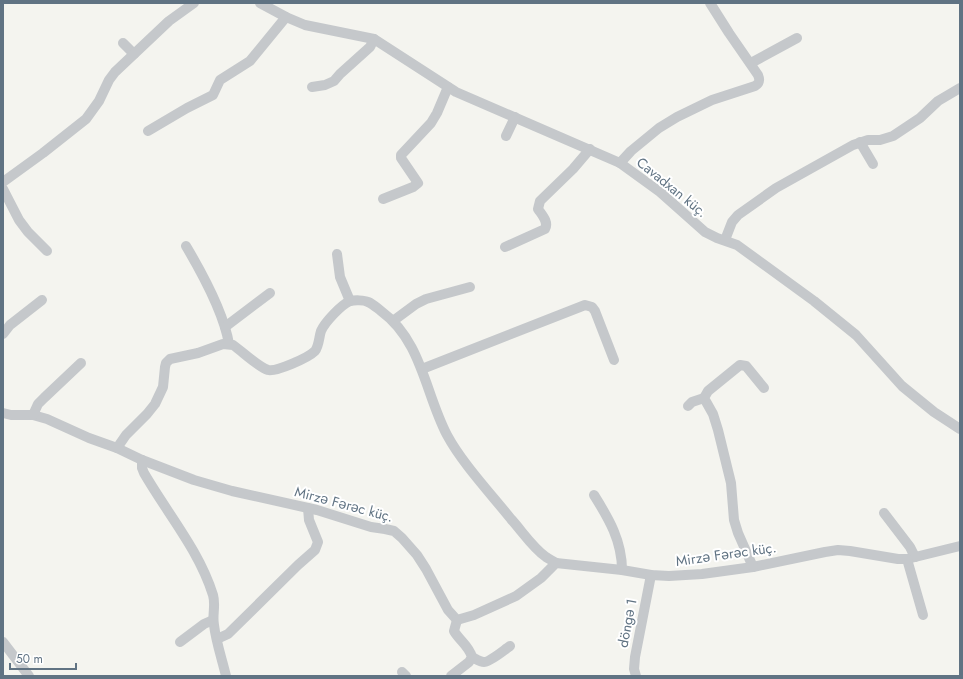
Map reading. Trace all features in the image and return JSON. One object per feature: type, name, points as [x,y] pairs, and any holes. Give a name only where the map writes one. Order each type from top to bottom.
[{"type":"street","points":[[3,182],[86,119],[99,102],[109,80],[115,72],[169,21],[194,3]]},
{"type":"street","name":"Cavadxan küç.","points":[[260,3],[305,25],[374,39],[448,87],[620,163],[660,192],[705,232],[737,245],[745,250],[841,322],[856,335],[902,386],[960,430]]},
{"type":"street","points":[[620,163],[631,151],[658,128],[677,117],[712,100],[755,86],[759,83],[760,79],[751,63],[729,34],[710,3]]},
{"type":"street","points":[[148,131],[187,108],[213,95],[220,80],[250,61],[286,17]]},
{"type":"street","points":[[751,63],[796,38]]},
{"type":"street","points":[[312,87],[325,85],[334,81],[370,47],[374,39]]},
{"type":"street","points":[[123,43],[134,54]]},
{"type":"street","points":[[382,199],[412,187],[418,183],[401,158],[401,154],[431,123],[448,87]]},
{"type":"street","points":[[725,240],[732,222],[743,210],[776,188],[841,150],[860,142],[880,140],[893,136],[920,118],[938,101],[960,88]]},
{"type":"street","points":[[506,136],[515,117]]},
{"type":"street","points":[[860,142],[873,164]]},
{"type":"street","points":[[505,246],[545,229],[547,226],[546,222],[538,209],[540,201],[590,150]]},
{"type":"street","points":[[3,188],[19,220],[28,232],[47,251]]},
{"type":"street","points":[[186,246],[203,278],[225,327],[229,344]]},
{"type":"street","points":[[337,254],[340,278],[350,301]]},
{"type":"street","points":[[393,321],[421,302],[470,287]]},
{"type":"street","points":[[225,327],[270,293]]},
{"type":"street","points":[[3,334],[10,325],[42,300]]},
{"type":"street","points":[[117,448],[126,435],[156,404],[164,387],[166,363],[170,359],[198,353],[216,346],[229,344],[233,345],[264,368],[274,371],[307,357],[314,352],[317,348],[322,330],[326,323],[350,301],[368,302],[393,321],[403,334],[422,369],[442,425],[454,447],[528,539],[546,557],[556,562],[541,578],[520,594],[474,615],[457,620],[454,631],[457,637],[468,648],[472,657],[479,661],[487,661],[510,646]]},
{"type":"street","points":[[422,369],[585,305],[592,306],[595,311],[614,360]]},
{"type":"street","points":[[33,415],[38,404],[81,363]]},
{"type":"street","points":[[688,406],[694,401],[704,398],[708,391],[740,365],[746,366],[764,388]]},
{"type":"street","points":[[704,398],[713,414],[718,430],[731,483],[734,520],[753,567]]},
{"type":"street","name":"Mirzə Fərəc küç.","points":[[3,413],[11,415],[33,415],[48,419],[142,460],[194,480],[232,491],[308,508],[371,527],[390,530],[399,534],[417,555],[448,610],[457,620]]},
{"type":"street","points":[[142,460],[141,465],[144,473],[186,538],[201,566],[214,599],[213,620],[226,676]]},
{"type":"street","points":[[594,495],[610,522],[617,538],[622,553],[622,570]]},
{"type":"street","points":[[217,640],[228,634],[298,565],[316,550],[318,542],[309,520],[308,508]]},
{"type":"street","points":[[884,512],[910,546],[911,558],[923,615]]},
{"type":"street","name":"Mirzə Fərəc küç.","points":[[556,562],[651,575],[669,576],[702,574],[753,567],[838,550],[898,559],[911,558],[960,546]]},
{"type":"street","name":"döngə 1","points":[[636,676],[634,669],[635,657],[651,575]]},
{"type":"street","points":[[180,642],[204,624],[213,620]]},
{"type":"street","points":[[3,642],[29,676]]},
{"type":"street","points":[[451,676],[469,662],[472,657]]}]
